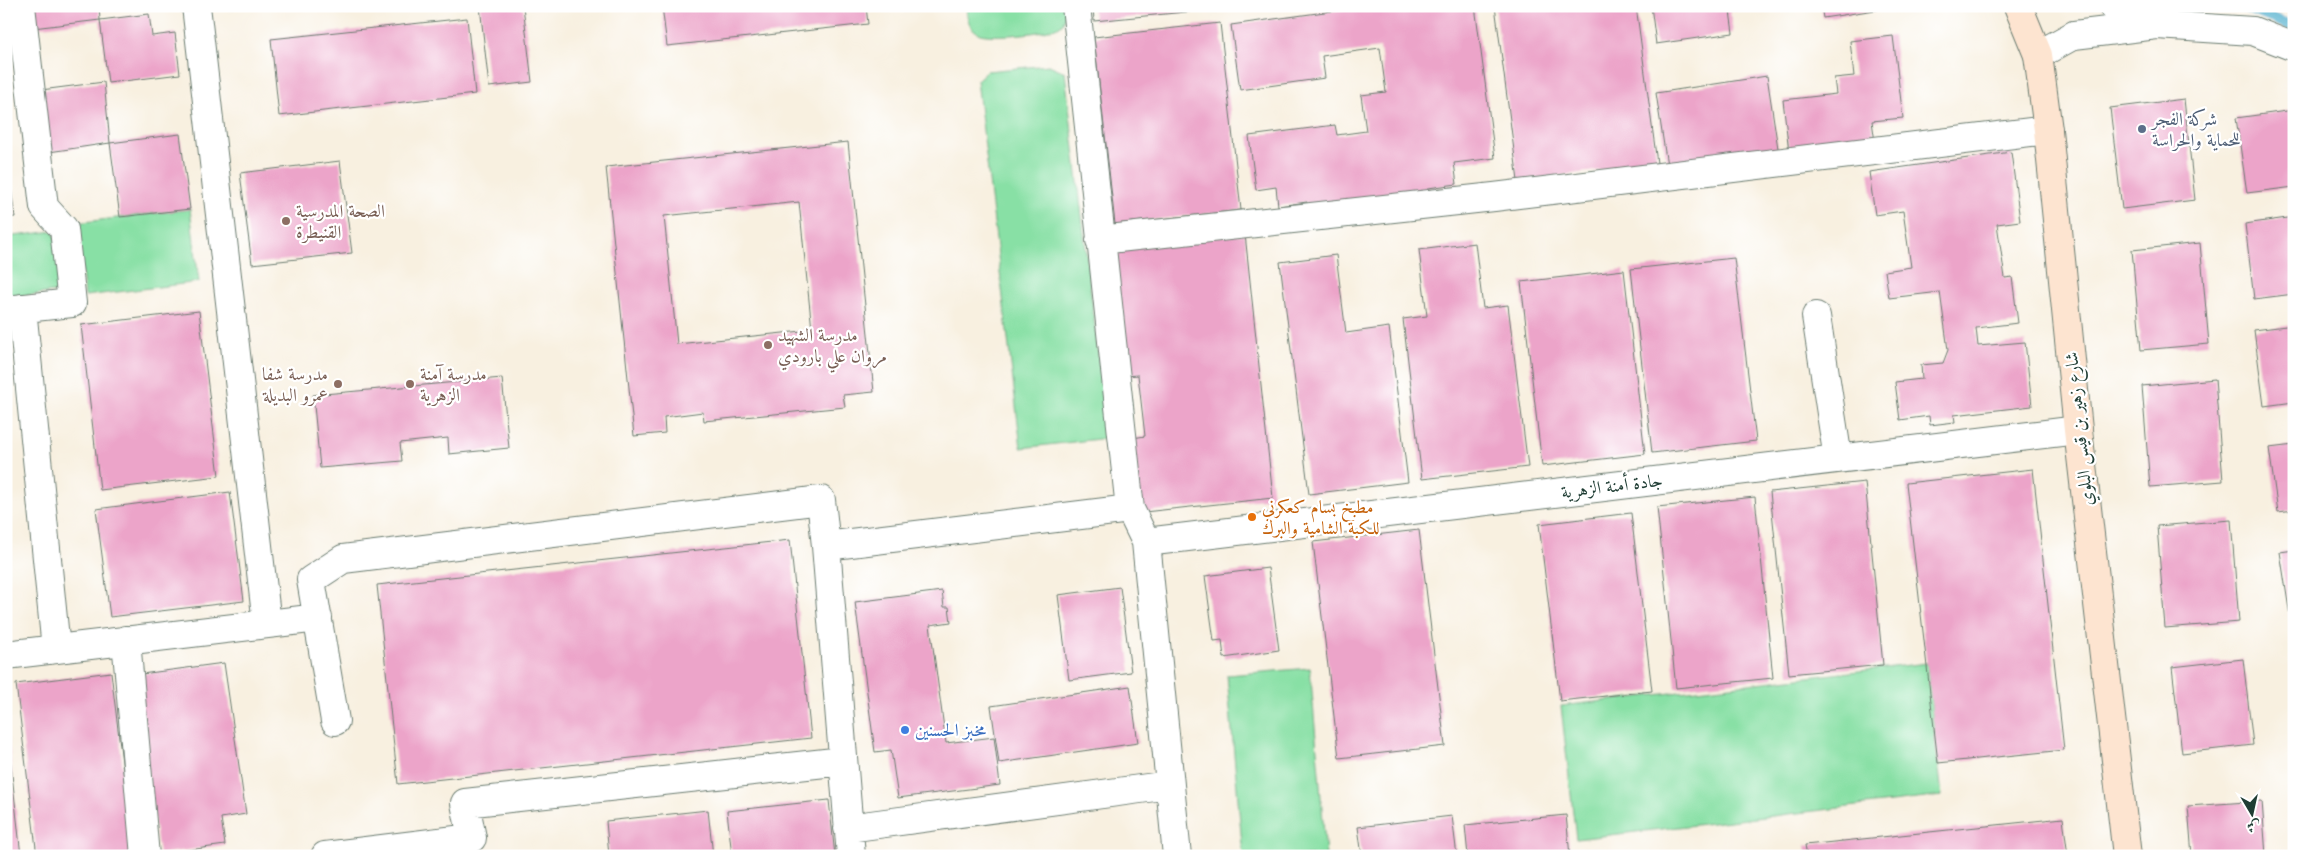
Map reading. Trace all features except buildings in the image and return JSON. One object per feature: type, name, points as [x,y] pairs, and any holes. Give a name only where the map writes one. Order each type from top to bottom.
[{"type":"main road","name":"شارع زهير بن قيس البلوي","points":[[2018,6],[2038,55],[2048,130],[2078,430],[2127,856]]},
{"type":"street","points":[[21,6],[44,207],[64,229],[72,303],[14,309],[56,649]]},
{"type":"street","points":[[196,6],[267,624]]},
{"type":"street","points":[[1076,6],[1130,509],[1146,542],[1177,856]]},
{"type":"street","points":[[2113,6],[2157,25]]},
{"type":"street","points":[[2038,55],[2074,35],[2157,25],[2252,31],[2294,47]]},
{"type":"street","points":[[1100,240],[1494,197],[2048,130]]},
{"type":"street","points":[[1816,316],[1838,459]]},
{"type":"street","name":"جادة أمنة الزهرية","points":[[1146,542],[2078,430]]},
{"type":"street","points":[[335,721],[311,580],[344,559],[821,500],[851,856]]},
{"type":"street","points":[[826,546],[1130,509]]},
{"type":"street","points":[[6,654],[318,618]]},
{"type":"street","points":[[126,640],[144,856]]},
{"type":"street","points":[[325,856],[472,838],[465,803],[843,761]]},
{"type":"street","points":[[848,828],[1170,785]]},
{"type":"green space","points":[[966,6],[1065,6],[1065,16],[1061,25],[1056,28],[1034,33],[984,35],[978,33],[970,25]]},
{"type":"green space","points":[[1049,65],[1065,72],[1108,438],[1021,448],[977,80],[987,71]]},
{"type":"green space","points":[[190,209],[199,282],[85,296],[76,223]]},
{"type":"green space","points":[[54,231],[62,291],[6,298],[6,237]]},
{"type":"green space","points":[[1927,663],[1942,796],[1576,839],[1561,706]]},
{"type":"green space","points":[[1310,668],[1326,856],[1243,856],[1227,675]]},
{"type":"waterway","points":[[2242,6],[2294,27]]},
{"type":"place","name":"شركة الفجر للحماية والحراسة","points":[[2142,129]]},
{"type":"place","name":"الصحة المدرسية القنيطرة","points":[[286,221]]},
{"type":"place","name":"مدرسة الشهيد مروان علي بارودي","points":[[768,345]]},
{"type":"place","name":"مدرسة شفا عمرو البديلة","points":[[338,384]]},
{"type":"place","name":"مدرسة آمنة الزهرية","points":[[410,384]]},
{"type":"place","name":"مطبخ بسام كعكرني للكبة الشامية والبرك","points":[[1252,517]]},
{"type":"place","name":"مخبز الحسنين","points":[[905,730]]}]
